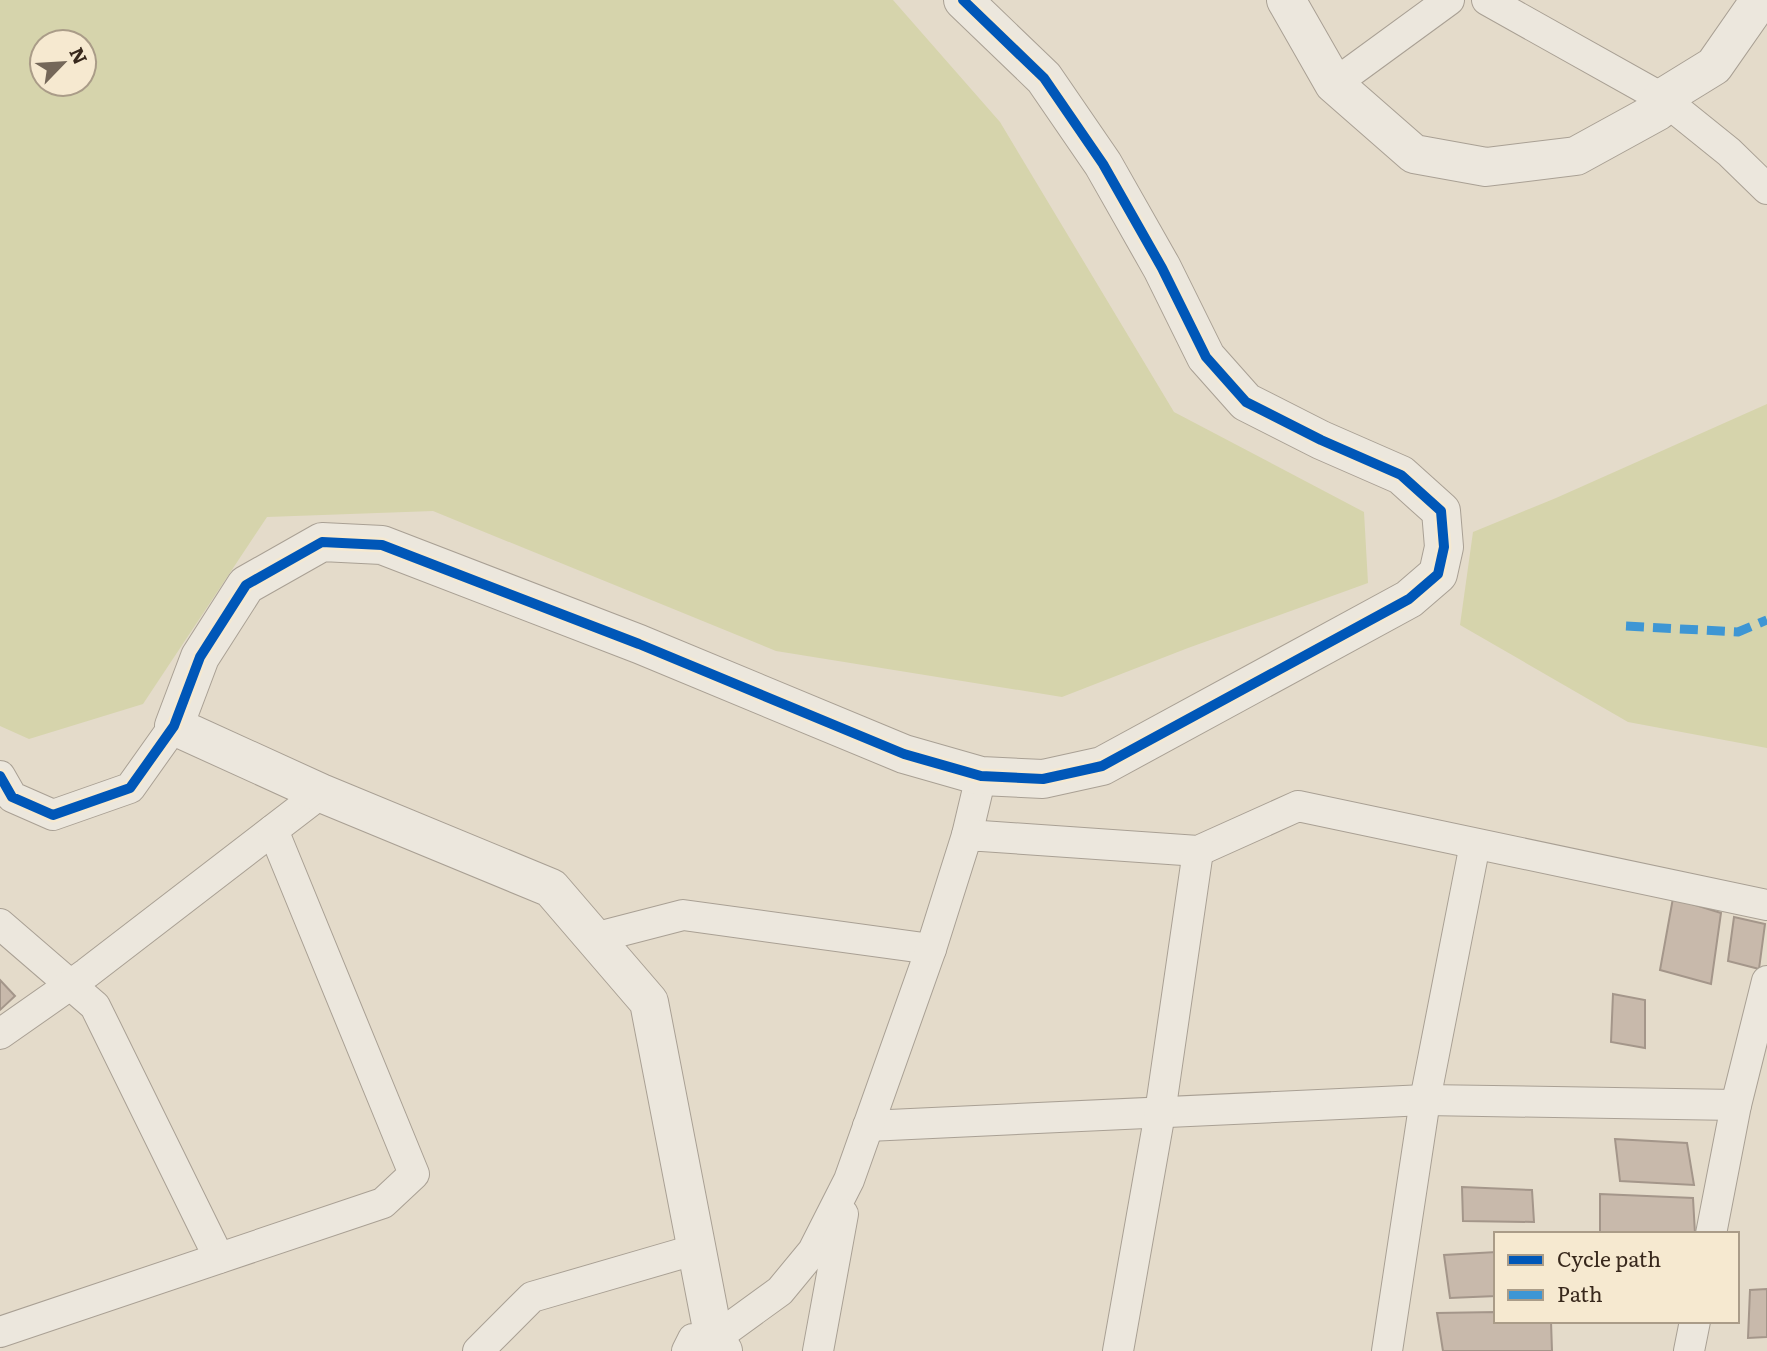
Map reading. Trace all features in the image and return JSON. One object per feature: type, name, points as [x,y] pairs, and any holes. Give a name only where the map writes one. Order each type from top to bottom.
[{"type":"street","points":[[0,776],[12,797],[52,814],[130,788],[174,726],[200,657],[246,585],[321,542],[382,545],[639,644],[904,754],[981,776],[1043,779],[1102,766],[1409,599],[1438,574],[1444,547],[1441,511],[1401,475],[1321,440],[1246,402],[1206,357],[1162,268],[1103,164],[1052,89],[1044,78],[963,0]]},
{"type":"street","points":[[1334,84],[1449,0]]},
{"type":"street","points":[[1488,0],[1662,98],[1728,152],[1767,189]]},
{"type":"street","points":[[1291,2],[1334,84],[1414,154],[1486,167],[1576,156],[1658,111],[1662,98],[1714,66],[1760,0]]},
{"type":"street","points":[[174,726],[321,793],[551,888],[594,938],[649,1002],[697,1249],[708,1347]]},
{"type":"street","points":[[708,1347],[780,1291],[813,1251],[849,1180],[931,949],[967,835],[981,776]]},
{"type":"street","points":[[0,1034],[71,985],[321,793]]},
{"type":"street","points":[[967,835],[1198,851],[1298,806],[1767,905]]},
{"type":"street","points":[[0,1332],[383,1203],[414,1174],[273,831]]},
{"type":"street","points":[[1387,1351],[1425,1100],[1475,844]]},
{"type":"street","points":[[1118,1351],[1160,1113],[1198,851]]},
{"type":"street","points":[[594,938],[683,915],[931,949]]},
{"type":"street","points":[[0,924],[94,1006],[219,1258]]},
{"type":"street","points":[[1711,1232],[1736,1105],[1767,981]]},
{"type":"street","points":[[868,1126],[1425,1100],[1736,1105]]},
{"type":"street","points":[[818,1351],[849,1180]]},
{"type":"street","points":[[478,1351],[532,1297],[697,1249]]},
{"type":"street","points":[[1689,1351],[1695,1323]]},
{"type":"shaded area","points":[[0,0],[893,0],[1000,122],[1174,412],[1364,512],[1368,583],[1062,697],[776,651],[433,511],[267,517],[143,704],[29,739],[0,726]]},
{"type":"shaded area","points":[[1767,404],[1767,748],[1628,722],[1460,625],[1473,532]]},
{"type":"building","points":[[1673,898],[1721,913],[1711,984],[1660,970]]},
{"type":"building","points":[[1734,917],[1765,924],[1759,969],[1728,961]]},
{"type":"building","points":[[0,980],[15,996],[0,1010]]},
{"type":"building","points":[[1613,994],[1645,1000],[1645,1048],[1611,1042]]},
{"type":"building","points":[[1615,1139],[1687,1143],[1694,1185],[1620,1181]]},
{"type":"building","points":[[1462,1187],[1532,1190],[1534,1222],[1463,1221]]},
{"type":"building","points":[[1600,1194],[1693,1198],[1695,1232],[1600,1232]]},
{"type":"building","points":[[1494,1252],[1494,1296],[1450,1298],[1444,1255]]},
{"type":"building","points":[[1767,1289],[1767,1337],[1748,1338],[1750,1290]]},
{"type":"building","points":[[1494,1312],[1494,1323],[1551,1323],[1552,1351],[1443,1351],[1437,1313]]},
{"type":"marked path","points":[[1626,626],[1738,632],[1767,620]]},
{"type":"cycle path","points":[[0,776],[12,797],[53,815],[130,788],[174,726],[200,657],[246,585],[322,542],[382,545],[639,644],[904,754],[981,776],[1043,779],[1102,766],[1409,599],[1438,574],[1444,547],[1441,511],[1401,475],[1321,440],[1246,402],[1206,357],[1162,268],[1103,164],[1044,78],[963,0]]}]
